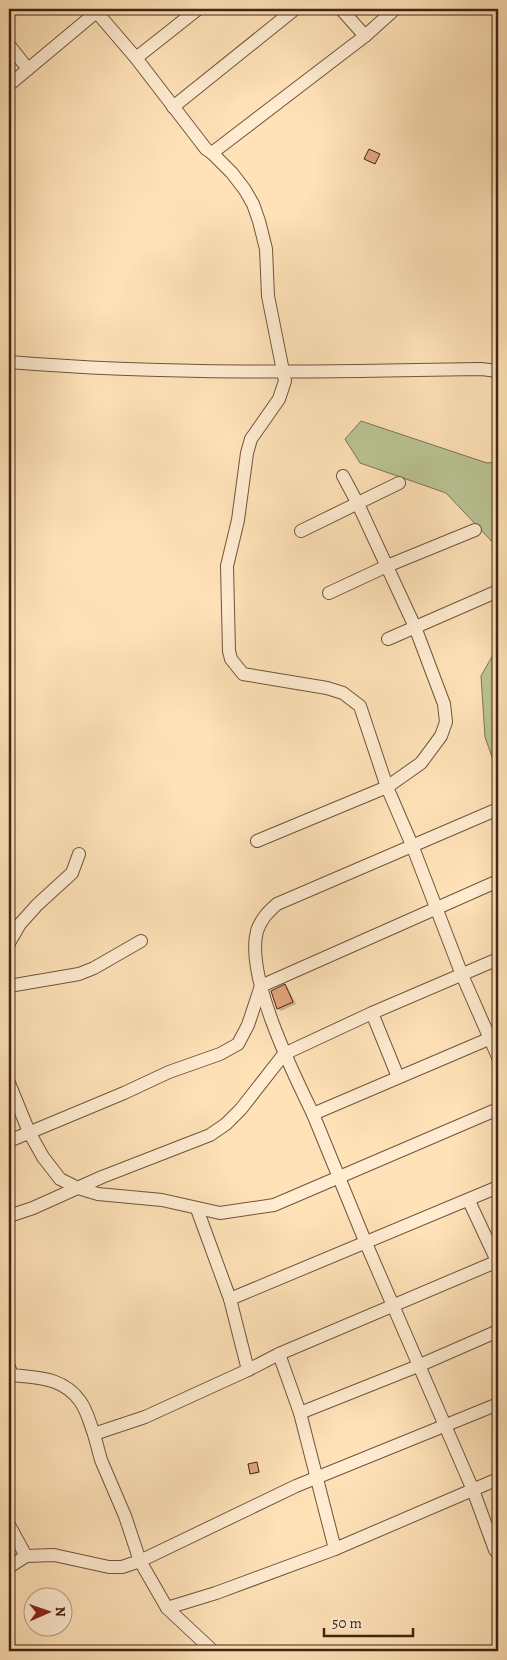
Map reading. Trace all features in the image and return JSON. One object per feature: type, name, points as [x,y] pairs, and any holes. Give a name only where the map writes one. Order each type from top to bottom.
[{"type":"street","points":[[136,58],[198,9]]},
{"type":"street","points":[[173,107],[294,9]]},
{"type":"street","points":[[341,9],[365,36]]},
{"type":"street","points":[[212,153],[365,36],[395,9]]},
{"type":"street","points":[[9,85],[97,10],[206,149],[232,173],[253,204],[266,248],[268,296],[285,382],[284,389],[252,439],[247,453],[238,520],[227,566],[229,651],[231,659],[244,674],[327,688],[342,693],[357,702],[362,710],[387,787],[412,845],[462,975],[494,1037],[498,1057]]},
{"type":"street","points":[[9,45],[28,69]]},
{"type":"street","points":[[9,362],[182,372],[481,369],[498,371]]},
{"type":"street","points":[[257,841],[387,787],[421,763],[440,736],[446,722],[444,704],[415,627],[343,476]]},
{"type":"street","points":[[301,531],[399,483]]},
{"type":"street","points":[[329,593],[387,566],[475,530]]},
{"type":"street","points":[[388,639],[498,591]]},
{"type":"street","points":[[498,809],[277,904],[265,915],[257,932],[256,958],[261,986],[284,1054],[313,1114],[418,1366],[473,1490],[495,1550],[498,1553]]},
{"type":"street","points":[[9,943],[20,924],[37,905],[72,873],[79,854]]},
{"type":"street","points":[[9,1140],[124,1093],[169,1072],[220,1054],[238,1044],[248,1025],[261,986],[498,881]]},
{"type":"street","points":[[9,986],[79,974],[94,968],[141,941]]},
{"type":"street","points":[[9,1216],[33,1208],[102,1177],[210,1134],[226,1124],[241,1108],[284,1054],[372,1013],[498,959]]},
{"type":"street","points":[[372,1013],[398,1077]]},
{"type":"street","points":[[313,1114],[494,1037]]},
{"type":"street","points":[[9,1082],[29,1132],[43,1157],[60,1179],[78,1188],[98,1194],[162,1200],[220,1213],[274,1205],[498,1108]]},
{"type":"street","points":[[230,1299],[498,1187]]},
{"type":"street","points":[[94,1434],[145,1417],[279,1354],[498,1261],[468,1201]]},
{"type":"street","points":[[197,1209],[230,1299],[248,1370]]},
{"type":"street","points":[[300,1413],[418,1366],[498,1331]]},
{"type":"street","points":[[279,1354],[300,1413],[335,1549]]},
{"type":"street","points":[[10,1373],[46,1378],[63,1385],[81,1401],[94,1434],[101,1460],[125,1516],[140,1561],[167,1608],[213,1651]]},
{"type":"street","points":[[9,1567],[26,1556],[54,1555],[109,1567],[122,1567],[140,1561],[237,1516],[269,1498],[446,1427],[498,1404]]},
{"type":"street","points":[[167,1608],[216,1593],[335,1549],[498,1479]]},
{"type":"street","points":[[9,1525],[26,1556]]},
{"type":"green space","points":[[361,421],[487,463],[498,462],[498,548],[446,493],[360,463],[345,439]]},
{"type":"green space","points":[[498,646],[498,774],[485,737],[481,676]]},
{"type":"building","points":[[369,149],[380,154],[375,164],[364,159]]},
{"type":"building","points":[[285,984],[293,1002],[277,1009],[271,991]]},
{"type":"building","points":[[257,1462],[259,1472],[250,1474],[248,1464]]}]
